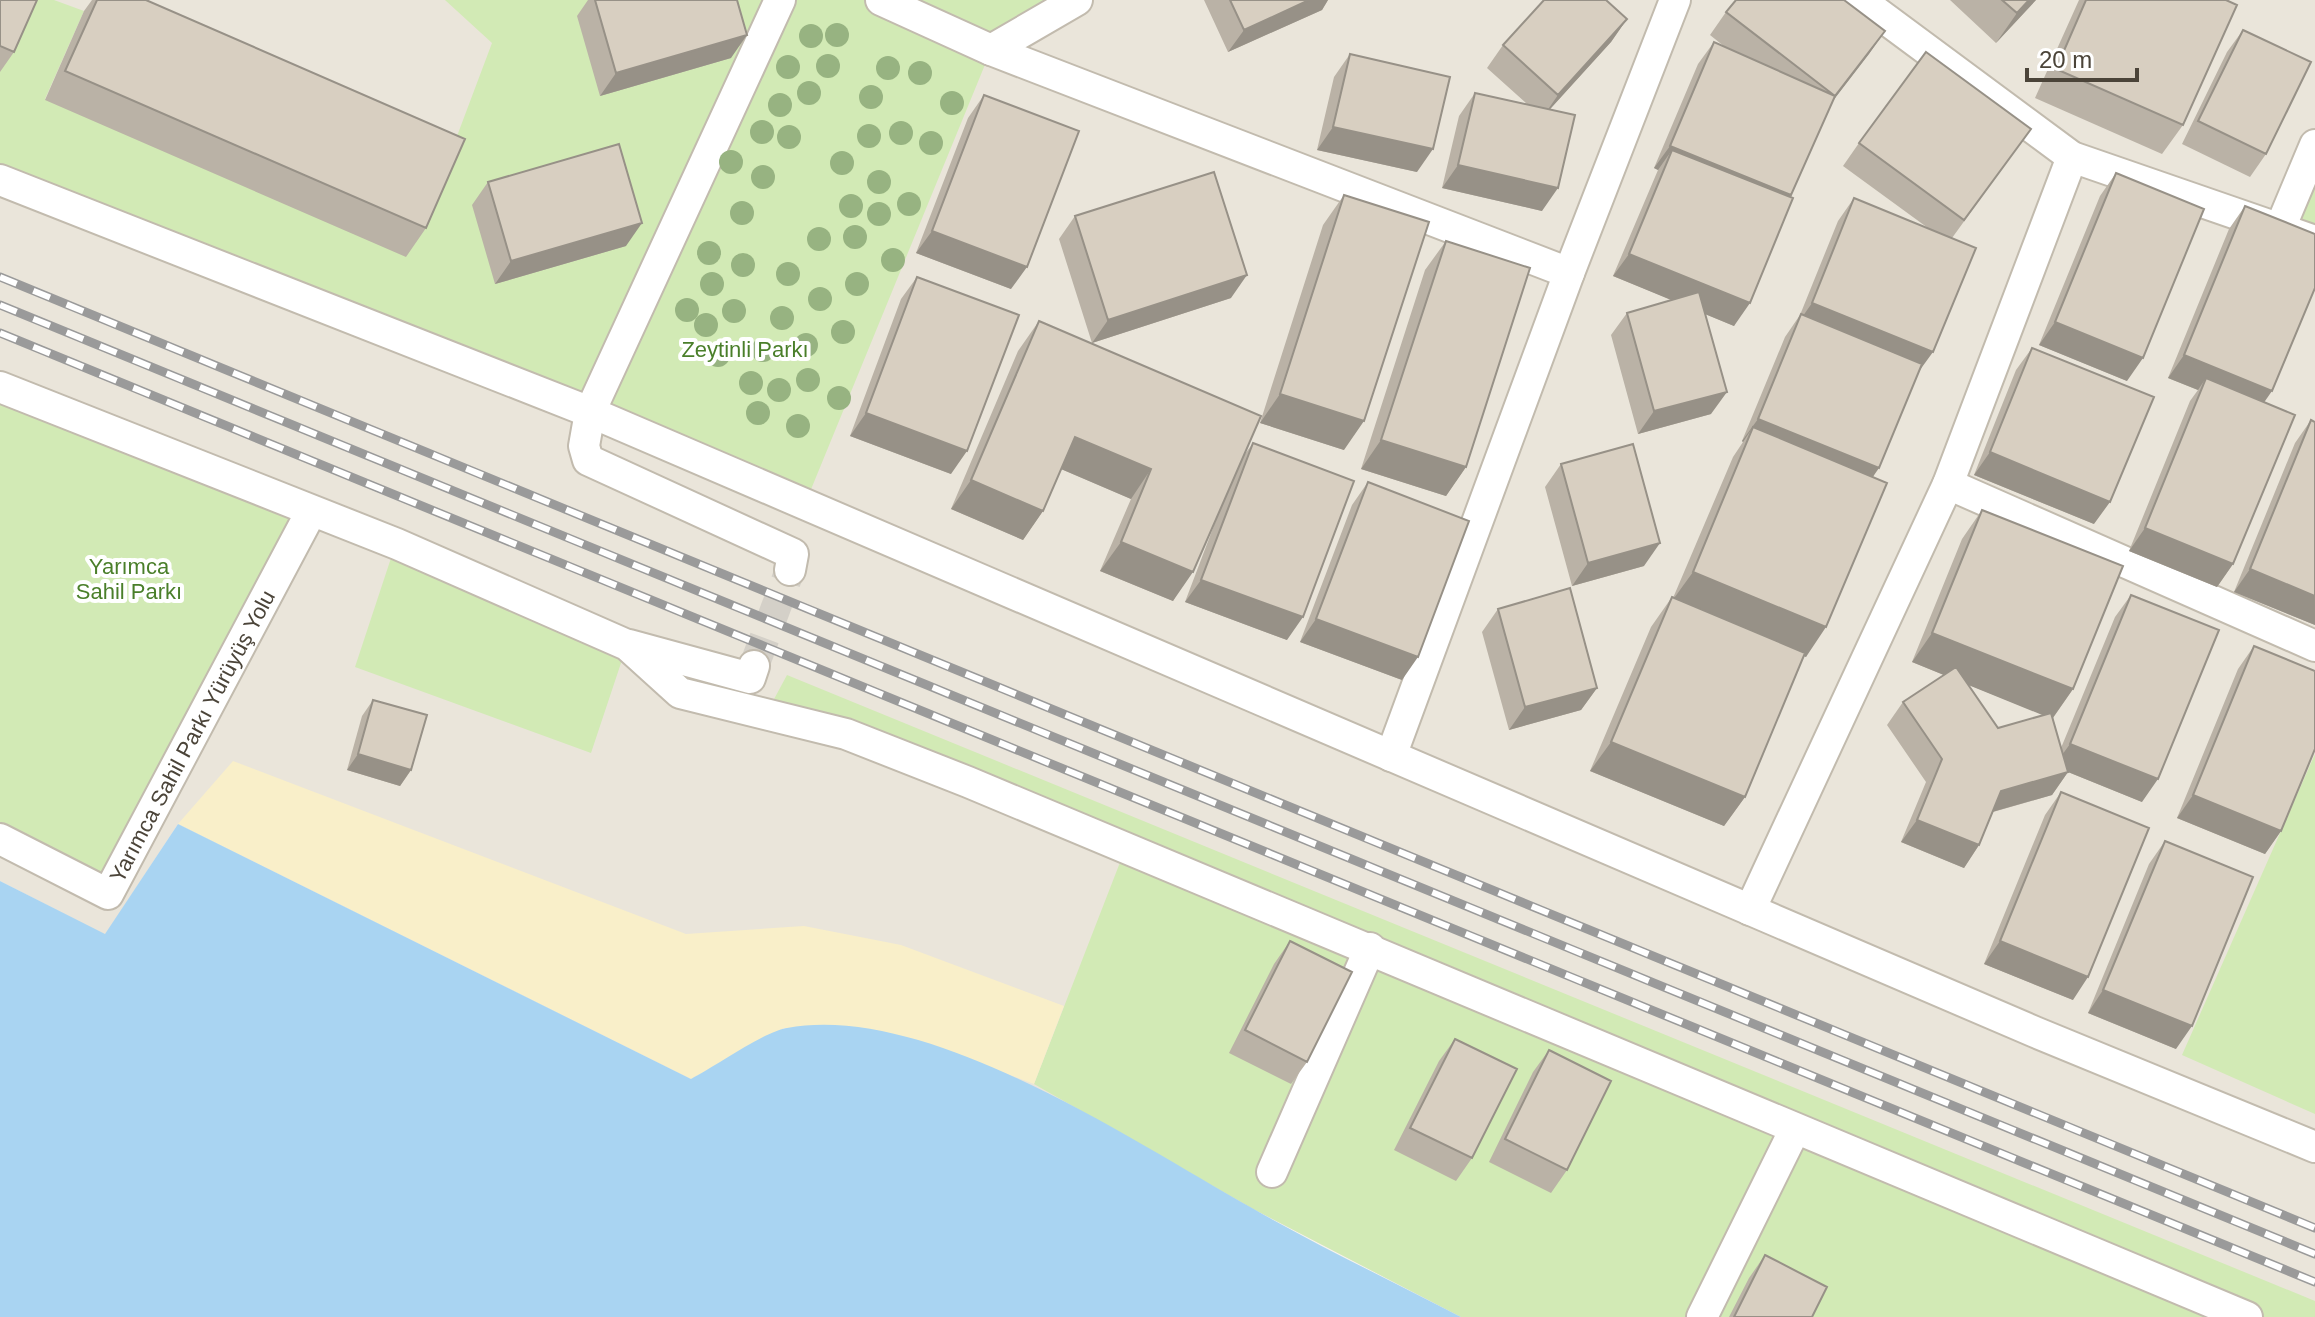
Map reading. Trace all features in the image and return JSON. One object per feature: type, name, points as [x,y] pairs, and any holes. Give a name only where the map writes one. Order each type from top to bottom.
[{"type":"street","points":[[780,0],[590,412],[584,446],[588,460],[793,554],[790,570]]},
{"type":"street","points":[[881,0],[991,50],[1569,273]]},
{"type":"street","points":[[991,50],[1077,0]]},
{"type":"street","points":[[1391,756],[1569,273],[1675,0]]},
{"type":"street","points":[[1860,0],[2072,157],[2281,226],[2315,241]]},
{"type":"street","points":[[2281,226],[2315,145]]},
{"type":"street","points":[[1750,910],[1948,484],[2072,157]]},
{"type":"street","points":[[0,180],[590,412],[1750,910],[2315,1147]]},
{"type":"street","points":[[0,387],[397,544],[627,645],[750,678],[754,666]]},
{"type":"street","points":[[1948,484],[2315,646]]},
{"type":"street","name":"Yarımca Sahil Parkı Yürüyüş Yolu","points":[[0,839],[108,894],[311,512]]},
{"type":"street","points":[[627,645],[680,693],[846,734],[1370,948],[1795,1129],[2202,1308],[2247,1317]]},
{"type":"street","points":[[1272,1172],[1370,948]]},
{"type":"street","points":[[1702,1317],[1795,1129]]},
{"type":"shaded area","points":[[0,0],[2315,0],[2315,1317],[1461,1317],[1255,1210],[784,1028],[691,1079],[178,824],[105,935],[0,881]]},
{"type":"green space","name":"Zeytinli Parkı","points":[[29,0],[54,0],[84,11],[45,99],[445,168],[492,43],[445,0],[1077,0],[991,50],[805,504],[0,168],[0,67]]},
{"type":"green space","points":[[2315,145],[2315,241],[2281,226]]},
{"type":"green space","name":"Yarımca Sahil Parkı","points":[[0,387],[311,512],[108,894],[0,839]]},
{"type":"green space","points":[[393,552],[627,645],[591,753],[355,667]]},
{"type":"green space","points":[[787,675],[2315,1301],[2315,1317],[1461,1317],[1255,1210],[1034,1084],[1126,847],[766,714]]},
{"type":"green space","points":[[2315,754],[2315,1114],[2182,1055]]},
{"type":"sand","points":[[233,761],[686,934],[804,926],[901,945],[1064,1006],[1034,1084],[914,1039],[784,1028],[691,1079],[178,824]]},
{"type":"water","points":[[178,824],[691,1079],[752,1043],[787,1028],[843,1026],[902,1036],[964,1056],[1027,1083],[1089,1115],[1278,1222],[1461,1317],[0,1317],[0,881],[105,934]]},
{"type":"building","points":[[0,0],[37,0],[14,52],[0,46]]},
{"type":"building","points":[[97,0],[146,0],[465,139],[426,228],[65,71]]},
{"type":"building","points":[[595,0],[737,0],[747,35],[616,73]]},
{"type":"building","points":[[1230,0],[1309,0],[1244,30]]},
{"type":"building","points":[[1544,0],[1606,0],[1627,19],[1558,95],[1503,45]]},
{"type":"building","points":[[1736,0],[1844,0],[1885,31],[1835,96],[1726,12]]},
{"type":"building","points":[[2002,0],[2029,0],[2017,13]]},
{"type":"building","points":[[2086,0],[2226,0],[2237,5],[2183,125],[2056,69]]},
{"type":"building","points":[[2243,30],[2311,62],[2266,154],[2198,121]]},
{"type":"building","points":[[1714,42],[1835,96],[1791,195],[1670,146]]},
{"type":"building","points":[[1926,52],[2031,129],[1964,220],[1859,143]]},
{"type":"building","points":[[1350,54],[1450,77],[1433,149],[1333,127]]},
{"type":"building","points":[[1475,93],[1575,115],[1558,188],[1458,165]]},
{"type":"building","points":[[984,95],[1079,131],[1027,267],[932,231]]},
{"type":"building","points":[[619,144],[642,223],[511,261],[488,182]]},
{"type":"building","points":[[1672,150],[1793,198],[1750,303],[1629,254]]},
{"type":"building","points":[[1214,172],[1247,275],[1108,320],[1075,216]]},
{"type":"building","points":[[2116,173],[2204,209],[2143,358],[2055,322]]},
{"type":"building","points":[[1344,195],[1429,222],[1364,421],[1280,394]]},
{"type":"building","points":[[1854,198],[1976,248],[1933,352],[1812,303]]},
{"type":"building","points":[[2245,206],[2315,234],[2315,288],[2272,391],[2184,355]]},
{"type":"building","points":[[1446,241],[1530,268],[1466,467],[1381,440]]},
{"type":"building","points":[[917,277],[1019,315],[967,451],[866,413]]},
{"type":"building","points":[[1699,292],[1727,392],[1654,411],[1627,313]]},
{"type":"building","points":[[1801,314],[1922,364],[1879,468],[1758,419]]},
{"type":"building","points":[[1039,321],[1261,416],[1193,572],[1121,542],[1151,469],[1075,437],[1043,511],[971,480]]},
{"type":"building","points":[[2032,348],[2154,397],[2110,502],[1990,452]]},
{"type":"building","points":[[2206,378],[2295,415],[2233,564],[2145,528]]},
{"type":"building","points":[[2311,420],[2315,422],[2315,596],[2250,569]]},
{"type":"building","points":[[1753,427],[1887,483],[1826,627],[1693,572]]},
{"type":"building","points":[[1253,443],[1354,481],[1303,617],[1201,580]]},
{"type":"building","points":[[1633,444],[1660,543],[1588,563],[1561,464]]},
{"type":"building","points":[[1368,482],[1469,521],[1418,657],[1316,619]]},
{"type":"building","points":[[1982,510],[2123,566],[2073,689],[1932,633]]},
{"type":"building","points":[[1570,588],[1597,688],[1525,707],[1498,609]]},
{"type":"building","points":[[2131,595],[2219,630],[2158,779],[2070,744]]},
{"type":"building","points":[[1672,597],[1805,653],[1745,797],[1611,742]]},
{"type":"building","points":[[2254,646],[2315,671],[2315,749],[2281,831],[2193,795]]},
{"type":"building","points":[[1956,667],[1998,728],[2051,713],[2068,772],[2001,791],[1979,845],[1917,820],[1942,759],[1903,702]]},
{"type":"building","points":[[373,700],[427,715],[411,770],[358,754]]},
{"type":"building","points":[[2061,792],[2149,828],[2088,977],[2000,941]]},
{"type":"building","points":[[2165,841],[2253,877],[2192,1026],[2103,990]]},
{"type":"building","points":[[1290,941],[1352,972],[1307,1062],[1245,1030]]},
{"type":"building","points":[[1455,1039],[1517,1069],[1472,1158],[1410,1128]]},
{"type":"building","points":[[1549,1050],[1611,1081],[1567,1170],[1505,1139]]},
{"type":"building","points":[[1765,1255],[1827,1287],[1812,1317],[1734,1317]]},
{"type":"tunnel","points":[[754,666],[790,570]]},
{"type":"railway","points":[[0,277],[2315,1228]]},
{"type":"railway","points":[[0,305],[2315,1254]]},
{"type":"railway","points":[[0,333],[2315,1282]]}]
